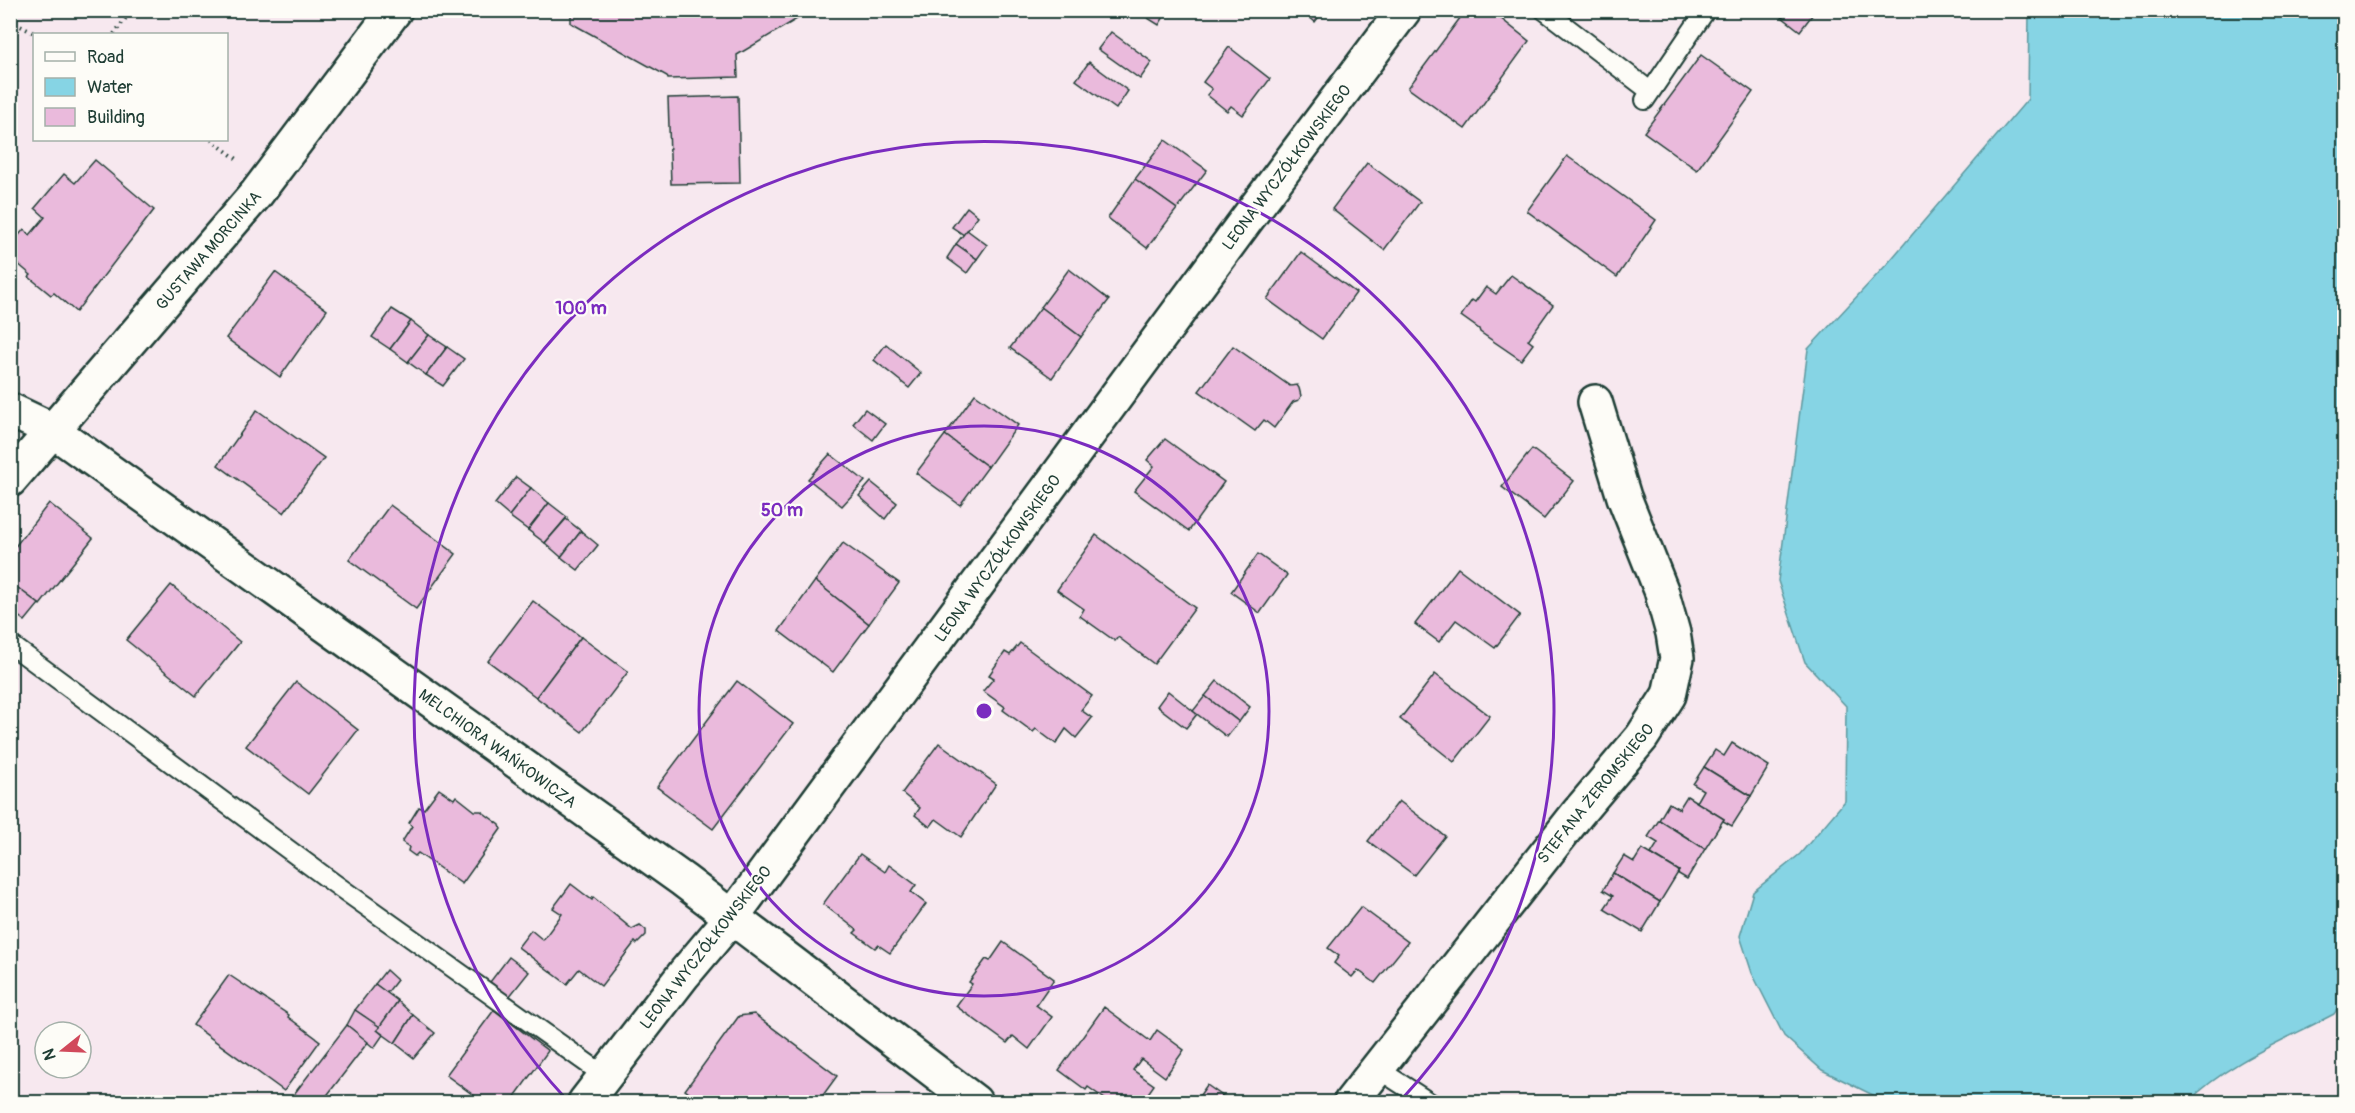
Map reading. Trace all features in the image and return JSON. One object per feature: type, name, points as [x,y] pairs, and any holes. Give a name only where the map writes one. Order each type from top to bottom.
[{"type":"street","name":"GUSTAWA MORCINKA","points":[[10,480],[257,193],[395,10]]},
{"type":"street","name":"LEONA WYCZÓŁKOWSKIEGO","points":[[585,1102],[684,974],[732,917],[1246,219],[1404,10]]},
{"type":"street","name":"STEFANA ŻEROMSKIEGO","points":[[1351,1102],[1578,813],[1642,737],[1669,695],[1677,657],[1673,633],[1661,590],[1624,497],[1595,402]]},
{"type":"street","name":"MELCHIORA WAŃKOWICZA","points":[[10,410],[52,430],[732,917],[975,1102]]},
{"type":"lane","points":[[1544,10],[1647,96],[1706,10]]},
{"type":"lane","points":[[10,644],[335,884],[605,1076]]},
{"type":"lane","points":[[1378,1069],[1429,1102]]},
{"type":"path","points":[[115,33],[132,10]]},
{"type":"path","points":[[10,21],[34,33]]},
{"type":"water","points":[[2029,11],[2344,11],[2344,1000],[2334,1014],[2239,1063],[2188,1102],[1887,1102],[1822,1070],[1784,1036],[1752,973],[1740,936],[1753,892],[1800,854],[1845,801],[1846,706],[1805,662],[1778,581],[1808,349],[1888,263],[2028,99]]},
{"type":"building","points":[[571,10],[812,10],[737,55],[738,77],[668,79],[667,76],[571,23]]},
{"type":"building","points":[[1135,10],[1168,10],[1159,25]]},
{"type":"building","points":[[1301,10],[1324,10],[1315,22]]},
{"type":"building","points":[[1466,10],[1490,10],[1529,41],[1465,129],[1408,88]]},
{"type":"building","points":[[1773,10],[1816,10],[1800,31]]},
{"type":"building","points":[[1111,32],[1152,62],[1140,79],[1098,49]]},
{"type":"building","points":[[1229,47],[1270,79],[1243,115],[1231,106],[1227,111],[1207,95],[1212,89],[1203,82]]},
{"type":"building","points":[[1701,55],[1753,92],[1697,170],[1644,132]]},
{"type":"building","points":[[1089,62],[1128,91],[1116,109],[1076,80]]},
{"type":"building","points":[[738,96],[740,183],[671,184],[668,98]]},
{"type":"building","points":[[1165,140],[1207,170],[1177,209],[1135,179]]},
{"type":"building","points":[[1567,156],[1656,220],[1617,277],[1527,211]]},
{"type":"building","points":[[95,160],[154,210],[76,312],[54,293],[51,295],[29,277],[31,275],[10,257],[10,246],[24,229],[30,235],[45,217],[35,208],[64,174],[75,183]]},
{"type":"building","points":[[1367,163],[1420,202],[1384,250],[1332,209]]},
{"type":"building","points":[[1135,179],[1177,209],[1147,248],[1108,218]]},
{"type":"building","points":[[967,207],[978,216],[964,235],[952,227]]},
{"type":"building","points":[[967,230],[987,245],[977,259],[956,244]]},
{"type":"building","points":[[956,244],[977,259],[967,273],[947,258]]},
{"type":"building","points":[[1301,252],[1356,293],[1322,339],[1267,299]]},
{"type":"building","points":[[1069,269],[1109,300],[1081,337],[1041,307]]},
{"type":"building","points":[[275,272],[327,310],[280,377],[226,338]]},
{"type":"building","points":[[1511,275],[1553,305],[1528,340],[1533,344],[1521,360],[1461,316],[1472,300],[1475,302],[1486,287],[1496,294]]},
{"type":"building","points":[[1041,307],[1081,337],[1052,378],[1010,348]]},
{"type":"building","points":[[392,309],[411,321],[390,349],[372,337]]},
{"type":"building","points":[[411,321],[429,335],[408,362],[390,349]]},
{"type":"building","points":[[429,335],[447,347],[426,375],[408,362]]},
{"type":"building","points":[[886,344],[921,373],[909,388],[874,360]]},
{"type":"building","points":[[1233,346],[1290,386],[1297,385],[1299,388],[1301,396],[1299,400],[1293,402],[1274,428],[1264,420],[1255,431],[1199,391]]},
{"type":"building","points":[[447,347],[464,359],[443,386],[426,375]]},
{"type":"building","points":[[975,394],[1018,425],[988,467],[945,435]]},
{"type":"building","points":[[865,409],[885,424],[873,440],[853,424]]},
{"type":"building","points":[[257,410],[324,458],[284,513],[218,465]]},
{"type":"building","points":[[945,435],[988,467],[960,505],[916,473]]},
{"type":"building","points":[[1165,439],[1224,482],[1189,531],[1134,491],[1154,466],[1147,460]]},
{"type":"building","points":[[1532,449],[1574,481],[1544,519],[1502,487]]},
{"type":"building","points":[[830,454],[865,481],[842,506],[808,479]]},
{"type":"building","points":[[516,477],[531,488],[509,516],[495,504]]},
{"type":"building","points":[[871,482],[897,503],[885,519],[859,496]]},
{"type":"building","points":[[531,488],[549,503],[528,530],[509,516]]},
{"type":"building","points":[[49,503],[93,538],[40,605],[10,582],[10,553]]},
{"type":"building","points":[[549,503],[567,517],[545,543],[528,530]]},
{"type":"building","points":[[390,505],[456,554],[416,609],[349,560]]},
{"type":"building","points":[[566,519],[581,531],[561,557],[545,543]]},
{"type":"building","points":[[581,531],[598,545],[578,570],[561,557]]},
{"type":"building","points":[[1096,535],[1195,608],[1154,664],[1118,637],[1115,641],[1080,616],[1084,609],[1057,590]]},
{"type":"building","points":[[843,543],[899,583],[869,624],[815,581]]},
{"type":"building","points":[[1258,554],[1287,575],[1260,613],[1231,592]]},
{"type":"building","points":[[1458,568],[1520,615],[1495,648],[1456,620],[1439,642],[1415,624]]},
{"type":"building","points":[[815,581],[869,624],[833,672],[779,631]]},
{"type":"building","points":[[10,582],[39,604],[25,621],[10,610]]},
{"type":"building","points":[[171,585],[240,642],[196,696],[126,640]]},
{"type":"building","points":[[533,601],[581,637],[536,697],[488,661]]},
{"type":"building","points":[[581,637],[628,672],[582,732],[536,697]]},
{"type":"building","points":[[1020,643],[1092,696],[1081,710],[1092,718],[1076,738],[1066,729],[1056,744],[1036,729],[1033,732],[1003,710],[1005,707],[983,691],[994,678],[989,675],[1005,652],[1010,655]]},
{"type":"building","points":[[1435,674],[1490,716],[1454,762],[1400,719]]},
{"type":"building","points":[[737,681],[793,724],[713,829],[657,787]]},
{"type":"building","points":[[1217,681],[1250,707],[1239,722],[1205,696]]},
{"type":"building","points":[[296,682],[358,730],[308,794],[246,746]]},
{"type":"building","points":[[1168,691],[1197,714],[1186,728],[1157,706]]},
{"type":"building","points":[[1205,696],[1239,722],[1227,737],[1193,711]]},
{"type":"building","points":[[939,743],[996,784],[961,837],[936,819],[930,827],[915,815],[920,808],[902,793]]},
{"type":"building","points":[[1732,743],[1769,766],[1751,796],[1704,767],[1715,750],[1724,756]]},
{"type":"building","points":[[1704,767],[1751,796],[1732,826],[1696,802],[1703,790],[1693,784]]},
{"type":"building","points":[[439,789],[454,799],[456,796],[475,811],[481,811],[500,825],[501,829],[462,884],[418,853],[415,856],[402,842],[412,826],[409,823],[419,807],[424,809]]},
{"type":"building","points":[[1687,796],[1724,819],[1705,849],[1659,820],[1669,803],[1679,809]]},
{"type":"building","points":[[1399,801],[1445,836],[1414,875],[1368,841]]},
{"type":"building","points":[[1659,820],[1705,849],[1687,879],[1677,873],[1679,871],[1651,854],[1658,843],[1648,837]]},
{"type":"building","points":[[1642,849],[1679,871],[1660,902],[1613,873],[1624,856],[1634,862]]},
{"type":"building","points":[[860,854],[885,872],[889,865],[916,885],[911,892],[926,904],[890,953],[878,945],[875,948],[854,933],[857,930],[823,904]]},
{"type":"building","points":[[1613,873],[1660,902],[1642,932],[1604,909],[1613,896],[1603,890]]},
{"type":"building","points":[[571,884],[592,900],[593,897],[632,929],[640,925],[646,930],[646,935],[637,944],[635,942],[601,986],[579,969],[567,984],[518,947],[531,930],[543,940],[562,914],[553,908]]},
{"type":"building","points":[[1361,907],[1408,942],[1375,983],[1358,970],[1352,977],[1334,963],[1339,956],[1328,948]]},
{"type":"building","points":[[1003,942],[1054,979],[1036,1005],[1052,1017],[1029,1049],[1013,1036],[1007,1043],[956,1006],[972,984],[969,982],[986,959],[990,961]]},
{"type":"building","points":[[509,957],[529,972],[509,997],[490,982]]},
{"type":"building","points":[[386,970],[397,980],[387,993],[375,984]]},
{"type":"building","points":[[229,975],[289,1015],[288,1017],[320,1041],[284,1091],[193,1025]]},
{"type":"building","points":[[375,984],[398,1001],[380,1027],[355,1010]]},
{"type":"building","points":[[398,1001],[413,1015],[395,1043],[377,1030]]},
{"type":"building","points":[[1104,1007],[1150,1041],[1157,1030],[1184,1050],[1165,1077],[1141,1059],[1133,1070],[1154,1085],[1142,1102],[1109,1102],[1088,1087],[1086,1090],[1059,1070]]},
{"type":"building","points":[[355,1010],[380,1027],[377,1030],[383,1035],[374,1048],[347,1025]]},
{"type":"building","points":[[494,1010],[548,1051],[511,1102],[483,1102],[446,1075]]},
{"type":"building","points":[[754,1014],[837,1076],[818,1102],[766,1102],[761,1099],[758,1102],[702,1102],[685,1090],[739,1016]]},
{"type":"building","points":[[413,1015],[435,1033],[414,1058],[395,1043]]},
{"type":"building","points":[[347,1025],[368,1042],[322,1102],[307,1102],[294,1094]]},
{"type":"building","points":[[1207,1085],[1231,1102],[1195,1102]]}]
